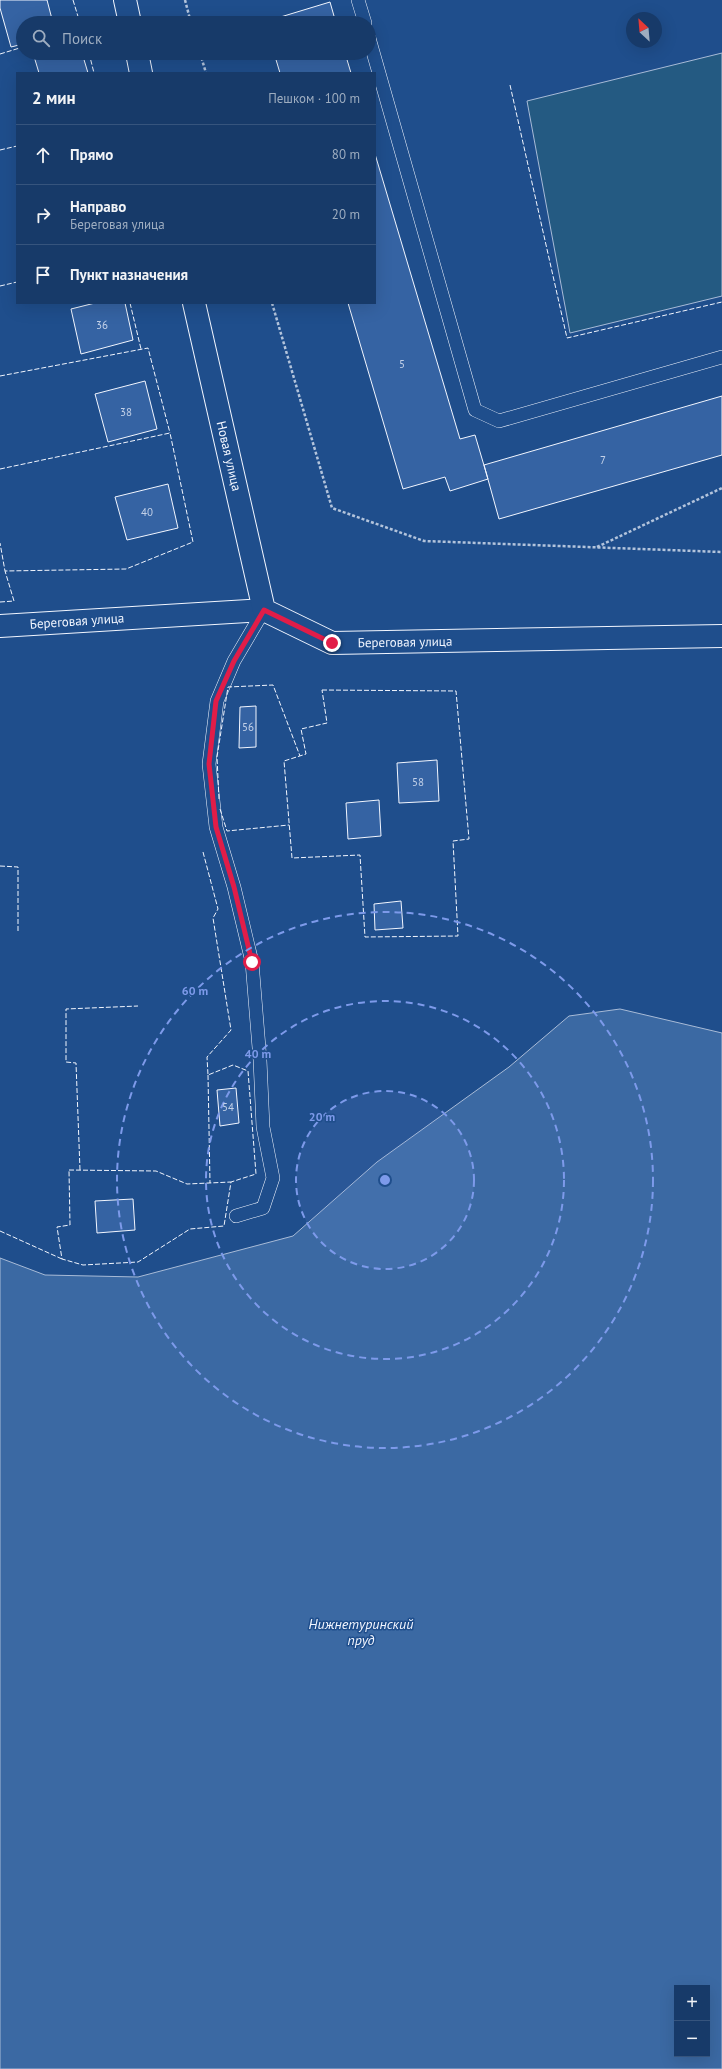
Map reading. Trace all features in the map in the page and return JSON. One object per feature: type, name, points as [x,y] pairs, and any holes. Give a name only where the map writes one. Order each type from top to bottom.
[{"type":"street","points":[[125,0],[128,16]]},
{"type":"street","points":[[138,60],[141,72]]},
{"type":"street","name":"Новая улица","points":[[194,304],[264,610]]},
{"type":"street","name":"Береговая улица","points":[[0,626],[264,610],[332,643],[722,636]]},
{"type":"lane","points":[[358,0],[363,16]]},
{"type":"lane","points":[[375,60],[475,410],[499,421],[722,357]]},
{"type":"lane","points":[[236,1216],[263,1208],[273,1178],[263,1127],[260,1060],[252,962],[234,887],[216,827],[209,764],[216,701],[234,661],[264,610]]},
{"type":"path","points":[[185,0],[189,16]]},
{"type":"path","points":[[202,60],[206,72]]},
{"type":"path","points":[[272,304],[332,508],[424,541],[722,552]]},
{"type":"path","points":[[596,547],[722,488]]},
{"type":"shaded area","points":[[722,53],[722,296],[570,333],[527,101]]},
{"type":"water","name":"Нижнетуринский пруд","points":[[620,1009],[722,1033],[722,2069],[0,2069],[0,1258],[45,1275],[138,1277],[293,1236],[377,1162],[509,1067],[569,1016]]},
{"type":"building","points":[[0,0],[47,0],[51,16],[16,16],[16,46],[11,47],[0,8]]},
{"type":"building","points":[[330,2],[334,16],[284,16]]},
{"type":"building","points":[[35,60],[84,60],[88,72],[39,72]]},
{"type":"building","points":[[276,60],[347,60],[351,72],[280,72]]},
{"type":"building","points":[[376,157],[460,439],[475,435],[488,479],[450,491],[445,477],[403,489],[348,304],[376,304]]},
{"type":"building","points":[[91,304],[125,304],[133,340],[81,354],[71,309]]},
{"type":"building","points":[[145,381],[157,429],[108,442],[95,394]]},
{"type":"building","points":[[722,396],[722,455],[499,519],[484,465]]},
{"type":"building","points":[[168,484],[178,528],[127,540],[115,497]]},
{"type":"building","points":[[256,706],[256,747],[239,748],[240,707]]},
{"type":"building","points":[[437,760],[439,801],[399,803],[397,763]]},
{"type":"building","points":[[379,800],[381,836],[348,839],[346,803]]},
{"type":"building","points":[[401,901],[403,928],[375,930],[374,904]]},
{"type":"building","points":[[236,1088],[239,1123],[220,1126],[217,1090]]},
{"type":"building","points":[[133,1199],[135,1230],[97,1233],[95,1201]]},
{"type":"fence","points":[[73,0],[78,16]]},
{"type":"fence","points":[[0,54],[16,49]]},
{"type":"fence","points":[[91,60],[94,72]]},
{"type":"fence","points":[[510,85],[567,338],[722,302]]},
{"type":"fence","points":[[0,150],[16,146]]},
{"type":"fence","points":[[0,286],[16,282]]},
{"type":"fence","points":[[130,304],[141,349]]},
{"type":"fence","points":[[0,376],[148,348],[170,433]]},
{"type":"fence","points":[[0,469],[170,433],[193,542],[126,569],[5,571],[0,543]]},
{"type":"fence","points":[[0,602],[14,601],[5,571]]},
{"type":"fence","points":[[219,799],[217,757],[228,687],[273,685],[300,756]]},
{"type":"fence","points":[[322,690],[456,691],[469,839],[453,841],[458,936],[365,937],[360,855],[292,858],[284,761],[306,754],[301,729],[327,723],[322,690]]},
{"type":"fence","points":[[220,809],[227,831],[289,825]]},
{"type":"fence","points":[[203,852],[218,909],[213,918],[231,1030],[207,1057],[208,1075],[233,1065],[248,1071],[256,1174],[231,1182]]},
{"type":"fence","points":[[0,866],[18,867],[18,932]]},
{"type":"fence","points":[[80,1170],[76,1063],[66,1062],[66,1009],[138,1006]]},
{"type":"fence","points":[[208,1075],[210,1183]]},
{"type":"fence","points":[[69,1170],[156,1171],[187,1184],[231,1182],[224,1226],[190,1229],[138,1262],[83,1265],[62,1259],[57,1227],[70,1225],[69,1170]]},
{"type":"fence","points":[[0,1231],[62,1259]]},
{"type":"route","points":[[252,962],[234,887],[216,827],[209,764],[216,701],[234,661],[264,610],[332,643]]}]
